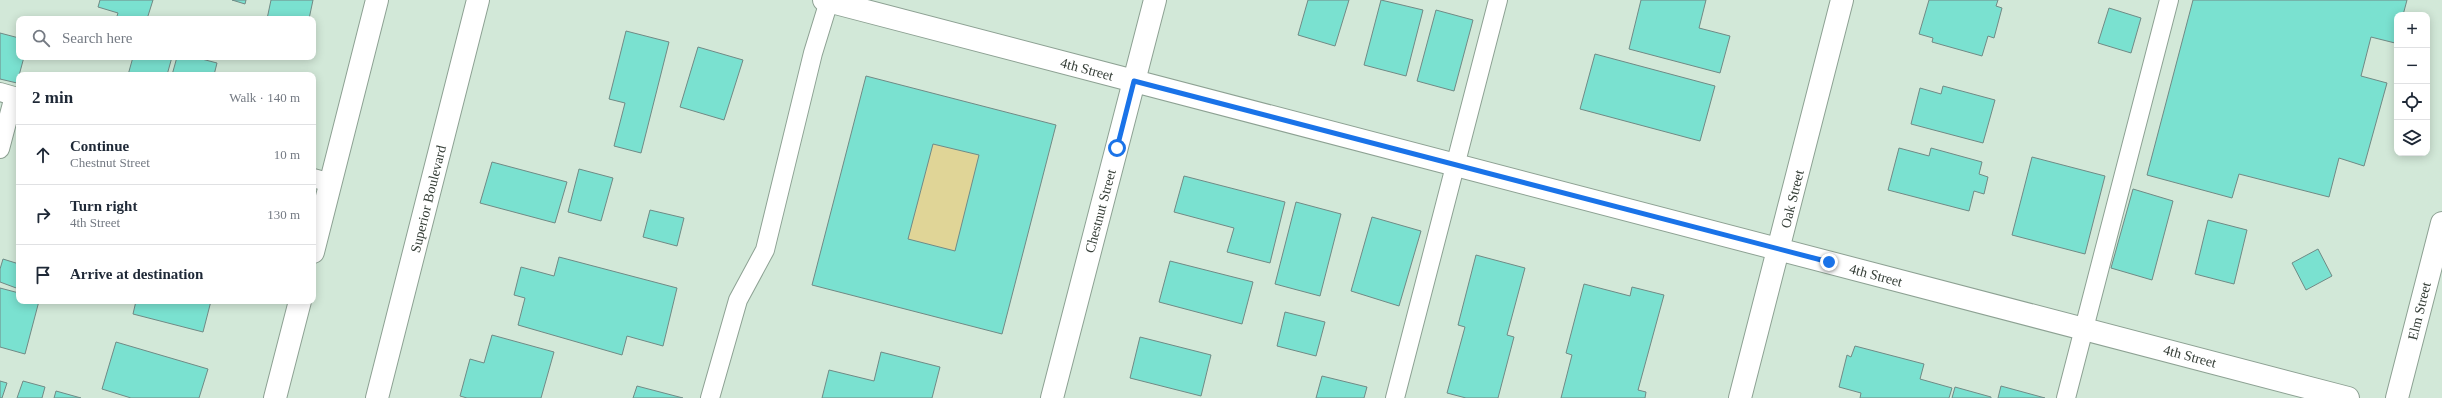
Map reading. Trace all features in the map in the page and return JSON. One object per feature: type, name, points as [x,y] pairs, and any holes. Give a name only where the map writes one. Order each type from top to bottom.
[{"type":"street","points":[[316,228],[322,180],[377,0]]},
{"type":"street","name":"Superior Boulevard","points":[[377,398],[478,0]]},
{"type":"street","name":"Chestnut Street","points":[[1052,398],[1155,0]]},
{"type":"street","name":"Oak Street","points":[[1740,398],[1842,0]]},
{"type":"street","name":"4th Street","points":[[826,1],[2348,398]]},
{"type":"street","name":"Elm Street","points":[[2397,398],[2442,224]]},
{"type":"street","points":[[275,398],[299,304]]},
{"type":"lane","points":[[1395,398],[1498,0]]},
{"type":"lane","points":[[2066,398],[2169,0]]},
{"type":"lane","points":[[710,398],[738,300],[765,250],[826,1]]},
{"type":"lane","points":[[0,149],[11,95]]},
{"type":"shaded area","points":[[933,144],[979,155],[955,251],[908,239]]},
{"type":"building","points":[[100,0],[153,0],[148,16],[117,16],[118,13],[98,7]]},
{"type":"building","points":[[232,0],[246,0],[245,4]]},
{"type":"building","points":[[271,0],[313,0],[310,16],[268,16]]},
{"type":"building","points":[[1308,0],[1349,0],[1335,46],[1298,35]]},
{"type":"building","points":[[1381,0],[1423,10],[1406,76],[1364,65]]},
{"type":"building","points":[[1641,0],[1706,0],[1699,28],[1730,36],[1720,73],[1629,49]]},
{"type":"building","points":[[1929,0],[1998,0],[1996,6],[2002,8],[1994,38],[1988,36],[1982,56],[1932,42],[1933,38],[1919,34]]},
{"type":"building","points":[[2193,0],[2407,0],[2404,12],[2394,12],[2394,43],[2371,37],[2361,76],[2387,83],[2364,166],[2339,158],[2329,197],[2239,174],[2232,198],[2147,175]]},
{"type":"building","points":[[2109,8],[2141,18],[2131,53],[2098,43]]},
{"type":"building","points":[[1436,10],[1473,20],[1454,91],[1417,81]]},
{"type":"building","points":[[626,31],[669,42],[641,153],[614,146],[625,103],[609,99]]},
{"type":"building","points":[[0,33],[16,37],[16,60],[23,60],[20,72],[16,72],[16,83],[0,79]]},
{"type":"building","points":[[698,47],[743,60],[724,120],[680,107]]},
{"type":"building","points":[[1595,54],[1715,86],[1700,141],[1580,109]]},
{"type":"building","points":[[132,60],[171,60],[168,72],[129,72]]},
{"type":"building","points":[[176,60],[206,60],[217,63],[215,72],[173,72]]},
{"type":"building","points":[[866,76],[1056,125],[1002,334],[812,285]],"holes":[[[933,144],[979,155],[955,251],[908,239]]]},
{"type":"building","points":[[1943,86],[1995,100],[1983,143],[1911,124],[1920,88],[1941,94]]},
{"type":"building","points":[[1899,148],[1929,156],[1931,148],[1982,162],[1979,174],[1988,177],[1984,194],[1974,191],[1969,211],[1888,190]]},
{"type":"building","points":[[2032,157],[2105,176],[2085,254],[2012,235]]},
{"type":"building","points":[[492,162],[567,182],[555,223],[480,203]]},
{"type":"building","points":[[579,169],[613,178],[601,221],[568,212]]},
{"type":"building","points":[[1184,176],[1285,202],[1270,263],[1227,252],[1234,228],[1174,212]]},
{"type":"building","points":[[2133,189],[2173,201],[2152,280],[2111,268]]},
{"type":"building","points":[[1296,202],[1341,214],[1320,296],[1275,284]]},
{"type":"building","points":[[650,210],[684,218],[677,246],[643,237]]},
{"type":"building","points":[[1372,217],[1421,231],[1399,306],[1351,291]]},
{"type":"building","points":[[2208,220],[2247,230],[2234,284],[2195,274]]},
{"type":"building","points":[[2318,249],[2332,276],[2306,290],[2292,263]]},
{"type":"building","points":[[1476,255],[1525,268],[1507,335],[1514,337],[1498,398],[1466,398],[1447,393],[1465,327],[1458,325]]},
{"type":"building","points":[[559,257],[677,288],[663,346],[627,336],[622,355],[518,325],[525,298],[514,295],[521,267],[554,276]]},
{"type":"building","points":[[3,259],[16,263],[16,288],[0,282],[0,269]]},
{"type":"building","points":[[1170,261],[1253,282],[1242,324],[1159,302]]},
{"type":"building","points":[[1584,284],[1630,296],[1632,287],[1664,295],[1638,390],[1646,392],[1645,398],[1561,398],[1572,355],[1566,353]]},
{"type":"building","points":[[0,288],[16,292],[16,304],[38,304],[25,354],[0,347]]},
{"type":"building","points":[[135,304],[210,304],[203,332],[133,314]]},
{"type":"building","points":[[1285,312],[1325,322],[1316,356],[1277,346]]},
{"type":"building","points":[[492,335],[554,352],[541,398],[467,398],[460,396],[470,359],[484,363]]},
{"type":"building","points":[[1140,337],[1211,355],[1201,396],[1130,378]]},
{"type":"building","points":[[116,342],[208,369],[199,398],[131,398],[102,389]]},
{"type":"building","points":[[1855,346],[1924,364],[1920,379],[1952,388],[1949,398],[1860,398],[1861,393],[1839,387],[1847,355],[1851,357]]},
{"type":"building","points":[[881,352],[940,367],[932,398],[822,398],[829,370],[874,381]]},
{"type":"building","points":[[1322,376],[1367,387],[1364,398],[1316,398]]},
{"type":"building","points":[[0,381],[7,383],[2,398],[0,398]]},
{"type":"building","points":[[23,381],[45,387],[42,398],[17,398]]},
{"type":"building","points":[[637,386],[683,398],[633,398]]},
{"type":"building","points":[[2001,386],[2045,398],[1998,398]]},
{"type":"building","points":[[1955,387],[1991,397],[1991,398],[1952,398]]},
{"type":"building","points":[[56,391],[81,398],[54,398]]},
{"type":"route","points":[[1117,148],[1134,81],[1829,262]]}]
